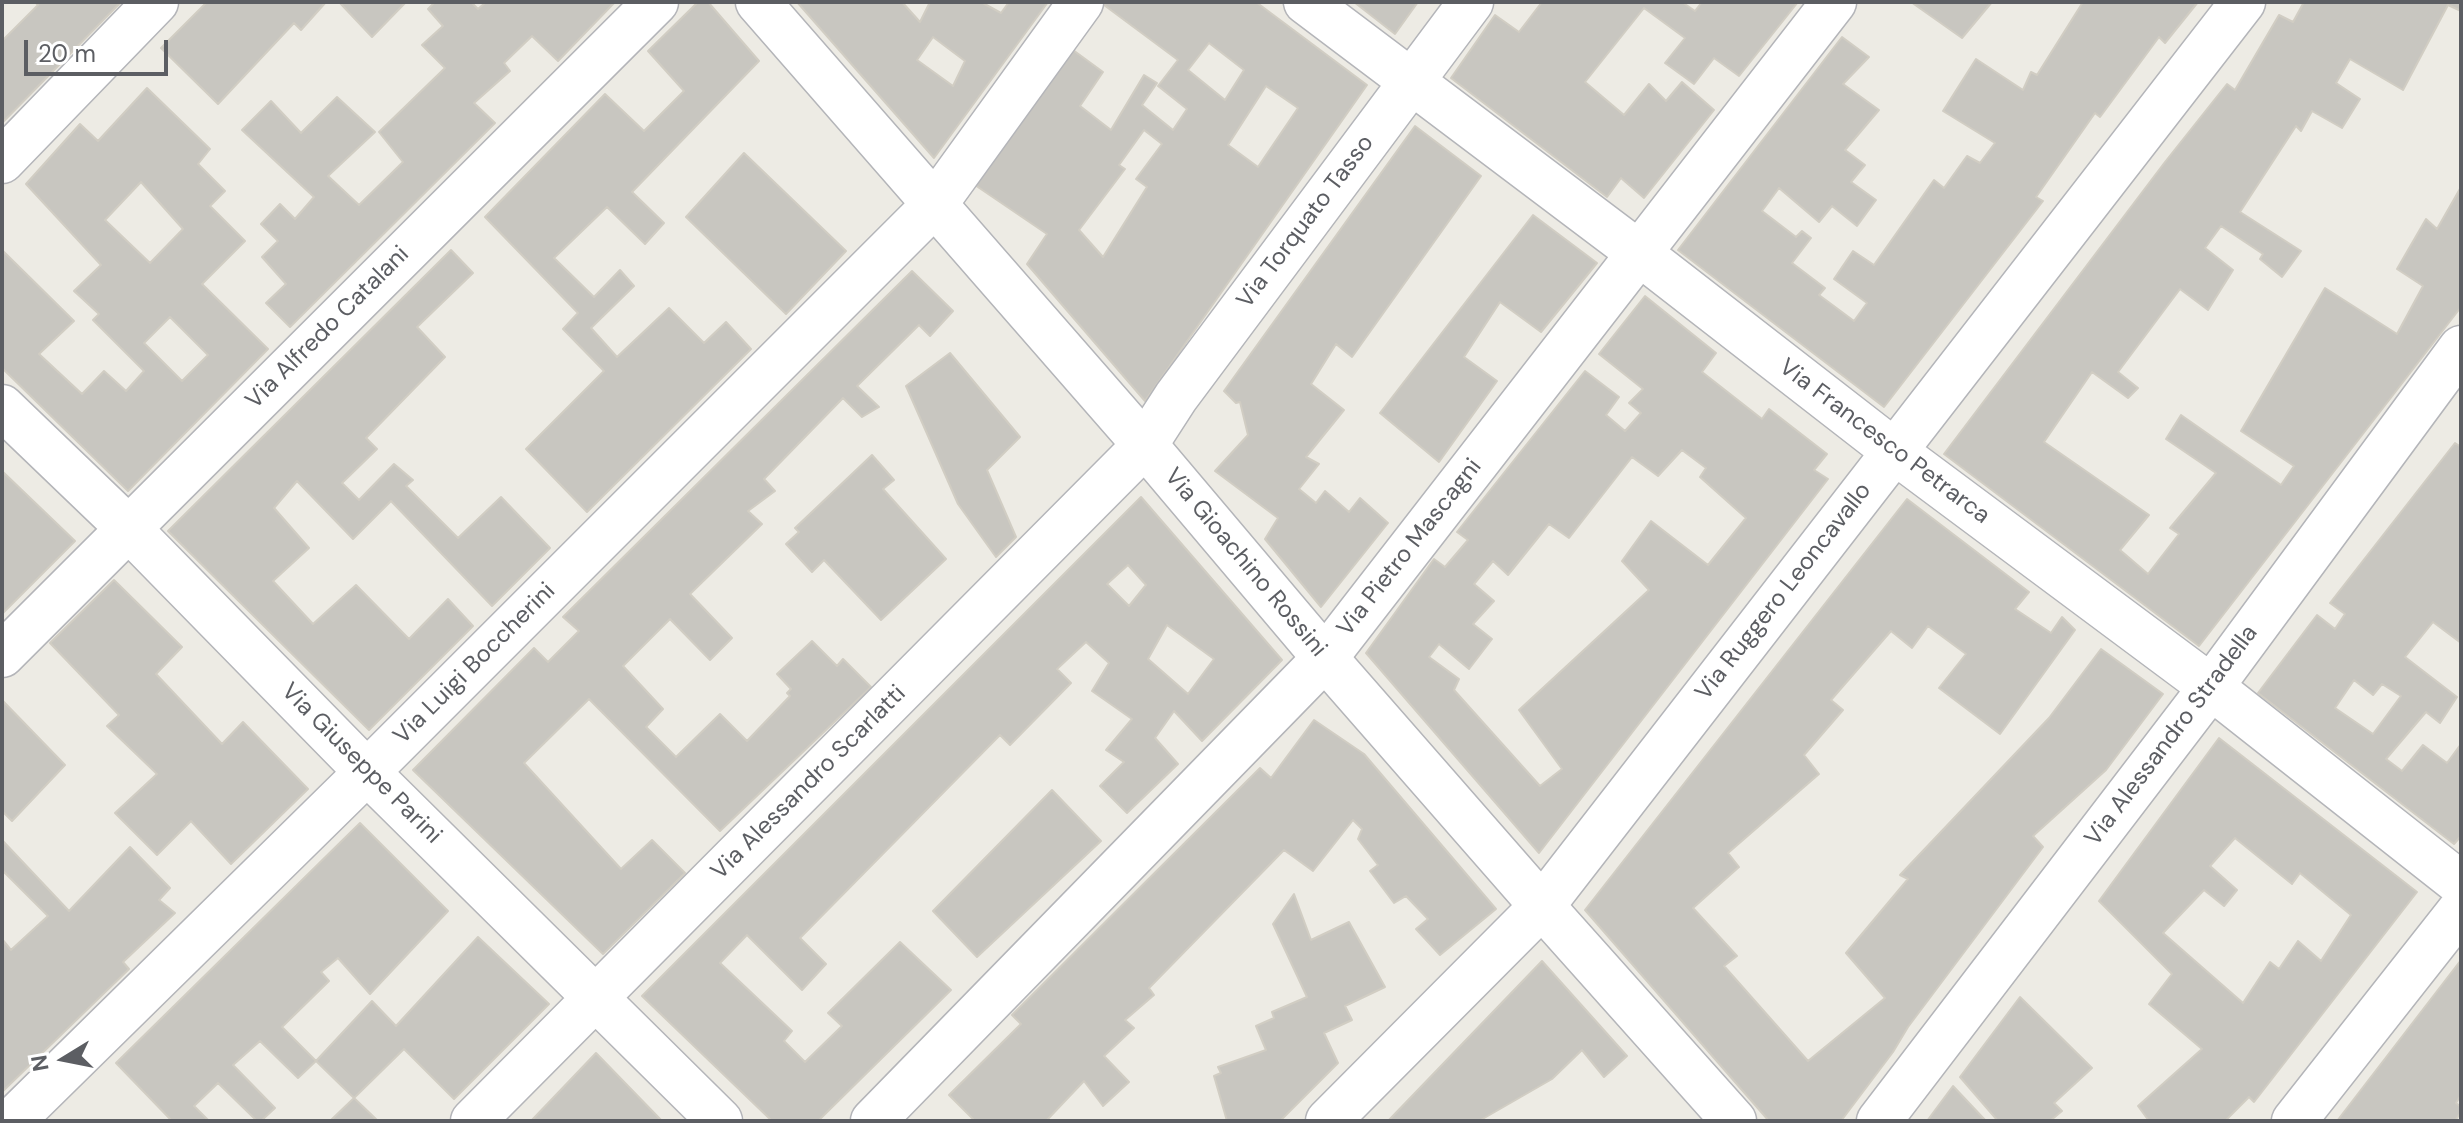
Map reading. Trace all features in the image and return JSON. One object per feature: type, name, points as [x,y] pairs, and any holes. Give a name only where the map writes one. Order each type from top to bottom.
[{"type":"street","points":[[2,161],[156,2]]},
{"type":"street","name":"Via Alfredo Catalani","points":[[2,655],[656,2]]},
{"type":"street","name":"Via Gioachino Rossini","points":[[758,2],[1145,445],[1325,658],[1734,1121]]},
{"type":"street","name":"Via Luigi Boccherini","points":[[12,1121],[367,772],[935,204],[1081,2]]},
{"type":"street","name":"Via Francesco Petrarca","points":[[1306,2],[1639,253],[1894,451],[2211,687],[2461,884]]},
{"type":"street","name":"Via Torquato Tasso","points":[[1145,445],[1176,397],[1471,2]]},
{"type":"street","name":"Via Pietro Mascagni","points":[[873,1121],[1325,658],[1834,2]]},
{"type":"street","name":"Via Ruggero Leoncavallo","points":[[1328,1121],[1542,906],[2243,2]]},
{"type":"street","name":"Via Alessandro Stradella","points":[[1879,1121],[2211,687],[2461,348]]},
{"type":"street","name":"Via Giuseppe Parini","points":[[2,407],[128,528],[367,772],[720,1121]]},
{"type":"street","name":"Via Alessandro Scarlatti","points":[[473,1121],[1145,445]]},
{"type":"street","points":[[2294,1121],[2461,909]]},
{"type":"building","points":[[35,2],[121,2],[2,123],[2,41],[38,5]]},
{"type":"building","points":[[207,2],[326,2],[301,30],[294,23],[218,104],[161,48]]},
{"type":"building","points":[[339,2],[406,2],[372,37]]},
{"type":"building","points":[[435,2],[471,2],[478,9],[486,2],[615,2],[558,61],[532,36],[504,63],[510,71],[474,103],[495,123],[290,327],[266,303],[286,284],[262,257],[278,241],[261,224],[280,204],[295,219],[314,197],[242,130],[271,101],[301,133],[337,97],[375,132],[328,176],[359,205],[403,162],[379,132],[445,68],[422,45],[443,26],[428,9]]},
{"type":"building","points":[[698,2],[708,2],[759,61],[632,192],[664,223],[645,244],[607,207],[554,258],[594,297],[620,270],[634,286],[591,328],[617,357],[669,308],[704,343],[726,322],[751,349],[587,512],[526,449],[604,371],[563,329],[578,313],[485,217],[605,94],[644,131],[684,91],[648,51]]},
{"type":"building","points":[[797,2],[902,2],[920,22],[930,2],[981,2],[1001,13],[1009,2],[1048,2],[934,158]],"holes":[[[933,37],[965,61],[953,86],[917,60]]]},
{"type":"building","points":[[1106,2],[1256,2],[1367,85],[1145,401],[1027,264],[1047,234],[972,183],[1073,50],[1103,72],[1080,106],[1111,130],[1144,75],[1157,83],[1142,105],[1173,130],[1187,109],[1158,86],[1178,60],[1104,5]],"holes":[[[1209,43],[1244,70],[1225,100],[1188,70]],[[1266,86],[1298,108],[1258,167],[1228,145]],[[1144,130],[1162,144],[1136,179],[1147,187],[1103,257],[1079,230],[1125,169],[1119,165]]]},
{"type":"building","points":[[1354,2],[1418,2],[1395,34]]},
{"type":"building","points":[[1542,2],[1682,2],[1695,11],[1702,2],[1798,2],[1739,76],[1714,58],[1694,84],[1665,63],[1685,38],[1644,8],[1585,82],[1624,115],[1649,84],[1666,101],[1682,82],[1714,110],[1644,198],[1621,178],[1607,197],[1451,78],[1495,15],[1519,32]]},
{"type":"building","points":[[1911,2],[1992,2],[1962,38]]},
{"type":"building","points":[[2083,2],[2198,2],[2165,43],[2159,37],[2100,117],[2095,113],[2036,197],[2043,201],[1884,407],[1678,250],[1842,37],[1869,57],[1843,84],[1879,110],[1845,150],[1865,165],[1851,182],[1876,200],[1857,226],[1832,206],[1819,222],[1779,188],[1762,211],[1796,237],[1802,231],[1811,238],[1792,263],[1825,288],[1819,295],[1854,321],[1867,303],[1834,279],[1853,251],[1874,265],[1934,180],[1944,188],[1967,156],[1980,163],[1995,143],[1943,111],[1976,59],[2023,90],[2031,72],[2037,75]]},
{"type":"building","points":[[2304,2],[2461,2],[2461,11],[2448,5],[2403,90],[2350,59],[2336,83],[2360,99],[2342,128],[2312,111],[2301,131],[2296,126],[2240,212],[2301,251],[2282,277],[2260,259],[2263,254],[2221,226],[2205,248],[2233,270],[2208,310],[2180,289],[2118,372],[2138,388],[2128,398],[2092,372],[2044,442],[2149,515],[2120,550],[2148,574],[2179,534],[2170,528],[2216,473],[2166,439],[2181,415],[2281,485],[2294,466],[2241,431],[2325,288],[2397,334],[2423,286],[2397,269],[2426,219],[2437,229],[2461,187],[2461,307],[2199,646],[1944,454],[2227,84],[2235,90],[2279,15],[2293,22]]},
{"type":"building","points":[[147,88],[210,149],[198,164],[225,191],[210,206],[245,241],[202,284],[268,349],[128,491],[2,368],[2,250],[74,321],[39,354],[82,394],[104,371],[126,391],[144,371],[93,320],[99,314],[74,291],[101,265],[26,184],[80,124],[98,141]],"holes":[[[141,182],[183,229],[150,263],[105,220]],[[170,317],[208,355],[182,381],[144,343]]]},
{"type":"building","points":[[1415,126],[1481,176],[1352,357],[1336,344],[1311,384],[1344,410],[1306,457],[1319,464],[1299,489],[1316,503],[1325,491],[1349,512],[1360,498],[1388,523],[1321,607],[1265,539],[1278,518],[1215,471],[1248,435],[1240,402],[1236,403],[1224,391]]},
{"type":"building","points":[[744,153],[846,251],[786,314],[686,217]]},
{"type":"building","points":[[1533,215],[1597,263],[1541,332],[1500,302],[1464,357],[1497,381],[1439,462],[1380,413]]},
{"type":"building","points":[[451,250],[473,273],[417,327],[445,357],[366,438],[377,449],[342,483],[359,500],[394,464],[413,480],[406,486],[458,538],[501,497],[550,548],[492,606],[391,501],[353,539],[297,481],[274,508],[309,548],[273,581],[313,624],[356,585],[409,639],[448,599],[473,626],[369,730],[168,531]]},
{"type":"building","points":[[912,271],[953,311],[930,336],[919,325],[857,386],[879,407],[862,417],[843,398],[764,479],[775,491],[748,511],[762,524],[690,594],[732,638],[710,660],[670,619],[623,666],[663,709],[646,727],[676,757],[720,714],[747,741],[790,696],[787,693],[791,689],[777,674],[812,641],[837,666],[843,659],[871,687],[720,831],[589,699],[524,763],[621,869],[652,840],[685,873],[603,954],[413,770],[534,648],[548,662],[579,631],[563,617]]},
{"type":"building","points":[[1645,296],[1716,353],[1702,372],[1762,419],[1769,409],[1827,454],[1814,470],[1828,479],[1539,853],[1366,653],[1434,559],[1445,567],[1468,540],[1457,532],[1585,371],[1619,397],[1606,415],[1625,431],[1641,413],[1629,403],[1643,389],[1599,354]],"holes":[[[1682,450],[1706,468],[1700,477],[1746,518],[1708,565],[1651,521],[1622,561],[1649,590],[1519,710],[1562,769],[1540,786],[1454,690],[1459,679],[1429,657],[1439,644],[1469,669],[1492,639],[1473,624],[1494,601],[1474,584],[1493,561],[1508,575],[1549,524],[1569,538],[1632,457],[1658,476]]]},
{"type":"building","points":[[950,353],[1020,437],[987,470],[1016,537],[996,557],[958,504],[906,386]]},
{"type":"building","points":[[2455,443],[2461,447],[2461,643],[2433,622],[2405,657],[2457,697],[2440,723],[2426,712],[2386,759],[2402,771],[2423,745],[2447,763],[2461,744],[2461,836],[2454,844],[2258,693],[2317,615],[2335,629],[2345,614],[2330,603]],"holes":[[[2354,680],[2373,695],[2382,684],[2401,696],[2373,734],[2335,708]]]},
{"type":"building","points":[[872,455],[894,480],[883,489],[946,559],[881,620],[824,560],[812,572],[786,544],[799,532],[795,528]]},
{"type":"building","points":[[2,471],[75,541],[2,614]]},
{"type":"building","points":[[1141,497],[1282,660],[1202,741],[1174,711],[1155,738],[1178,764],[1127,813],[1100,786],[1124,762],[1106,750],[1132,719],[1092,691],[1109,663],[1086,642],[1057,669],[1071,683],[1010,745],[1000,735],[800,938],[826,964],[802,990],[747,935],[720,963],[792,1031],[784,1041],[805,1062],[842,1026],[828,1013],[900,942],[951,990],[818,1121],[772,1121],[642,996]],"holes":[[[1128,565],[1146,585],[1129,606],[1107,584]],[[1167,625],[1214,659],[1188,694],[1148,659]]]},
{"type":"building","points":[[1907,499],[2029,592],[2015,609],[2051,633],[2062,617],[2075,630],[2000,734],[1939,688],[1966,654],[1928,626],[1912,648],[1891,631],[1831,700],[1843,710],[1804,755],[1819,774],[1728,853],[1739,867],[1693,908],[1737,956],[1724,966],[1808,1061],[1885,998],[1846,953],[1908,879],[1900,875],[2049,718],[2101,649],[2163,694],[2106,770],[2033,836],[2043,847],[1841,1121],[1769,1121],[1585,910]]},
{"type":"building","points":[[114,580],[182,647],[156,674],[222,744],[243,722],[308,789],[231,864],[191,821],[157,855],[115,813],[157,774],[107,726],[119,715],[50,643]]},
{"type":"building","points":[[2,700],[65,765],[12,821],[2,811]]},
{"type":"building","points":[[1314,720],[1364,754],[1496,909],[1440,955],[1416,929],[1428,919],[1406,896],[1394,903],[1370,871],[1378,865],[1358,839],[1362,829],[1353,820],[1313,871],[1284,850],[1149,988],[1154,995],[1125,1020],[1134,1028],[1104,1056],[1129,1082],[1103,1106],[1084,1081],[1046,1121],[975,1121],[949,1095],[1021,1024],[1012,1015],[1260,768],[1271,778]]},
{"type":"building","points":[[2219,738],[2417,892],[2254,1102],[2249,1097],[2225,1121],[2149,1121],[2138,1106],[2202,1049],[2149,1004],[2172,974],[2099,901]],"holes":[[[2235,838],[2292,884],[2300,873],[2351,915],[2321,961],[2298,941],[2279,969],[2270,962],[2243,1003],[2163,933],[2204,890],[2224,906],[2237,890],[2210,866]]]},
{"type":"building","points":[[1052,790],[1101,841],[977,957],[933,911]]},
{"type":"building","points":[[360,823],[448,911],[370,994],[338,958],[321,972],[329,981],[282,1027],[316,1061],[298,1078],[260,1041],[233,1065],[275,1108],[261,1121],[257,1121],[218,1083],[194,1106],[209,1121],[172,1121],[116,1063]]},
{"type":"building","points":[[2,840],[69,911],[130,847],[170,888],[159,900],[175,913],[123,962],[129,969],[2,1092],[2,939],[11,950],[48,916],[2,870]]},
{"type":"building","points":[[1294,894],[1311,940],[1349,922],[1385,987],[1345,1006],[1352,1020],[1324,1033],[1338,1063],[1280,1121],[1227,1121],[1214,1076],[1221,1073],[1218,1067],[1266,1050],[1256,1026],[1274,1018],[1272,1012],[1307,997],[1273,924]]},
{"type":"building","points":[[478,937],[549,1004],[454,1099],[404,1049],[354,1098],[316,1061],[372,1001],[396,1026]]},
{"type":"building","points":[[2461,960],[2461,1095],[2456,1103],[2461,1107],[2461,1112],[2455,1121],[2337,1121]]},
{"type":"building","points":[[1542,961],[1627,1056],[1604,1077],[1582,1050],[1552,1079],[1479,1121],[1388,1121]]},
{"type":"building","points":[[2020,997],[2092,1068],[2054,1103],[2062,1111],[2050,1121],[1998,1121],[1960,1077]]},
{"type":"building","points":[[596,1053],[662,1121],[531,1121]]},
{"type":"building","points":[[1953,1086],[1986,1121],[1927,1121]]},
{"type":"building","points":[[354,1098],[378,1121],[330,1121]]}]
